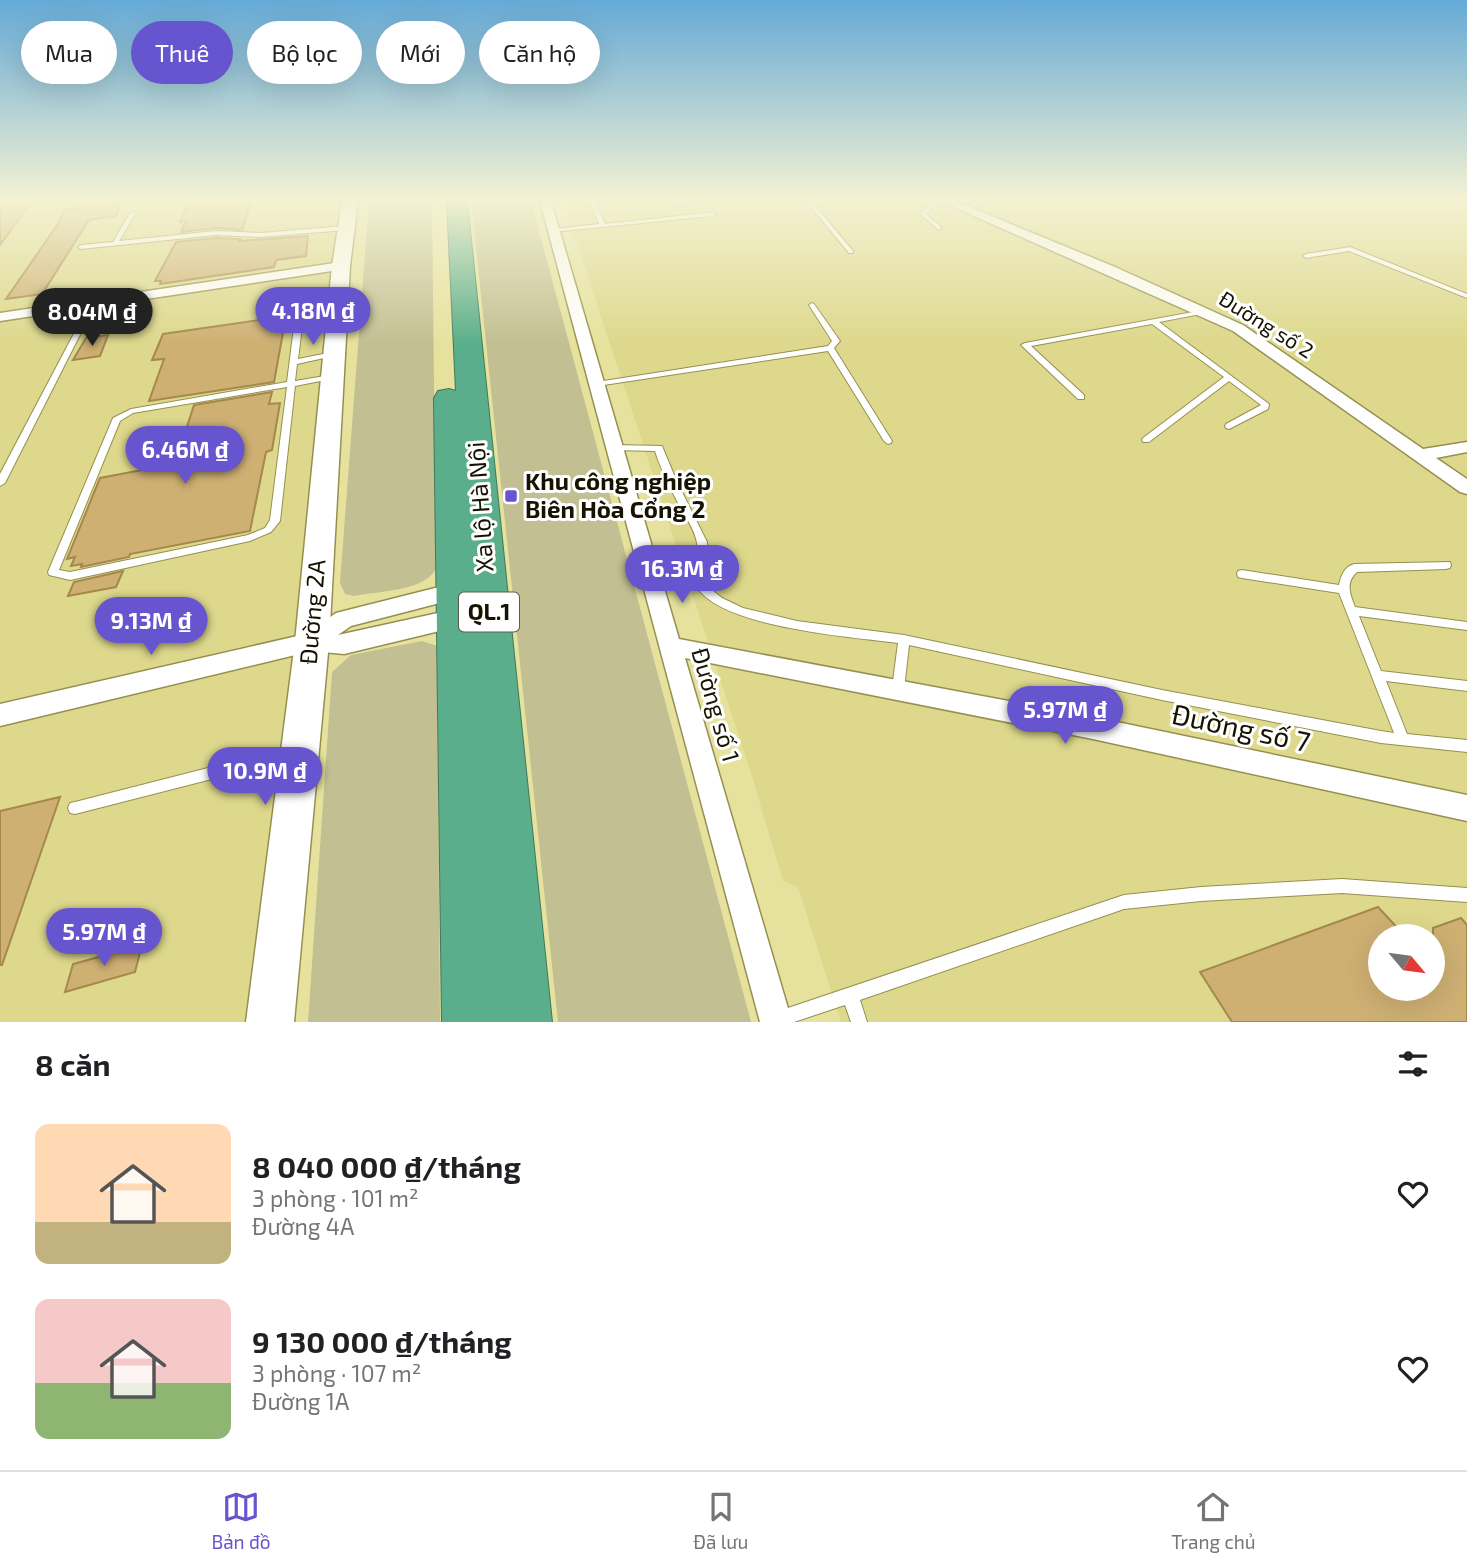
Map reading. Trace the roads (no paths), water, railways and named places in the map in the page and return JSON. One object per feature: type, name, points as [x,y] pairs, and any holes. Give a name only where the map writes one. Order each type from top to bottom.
[{"type":"highway","name":"Xa lộ Hà Nội","points":[[444,249],[474,1022]]},
{"type":"highway","name":"Xa lộ Hà Nội","points":[[461,249],[521,1022]]},
{"type":"street","name":"Đường 2A","points":[[270,1022],[312,642],[343,249]]},
{"type":"street","name":"Đường số 1","points":[[559,249],[776,1021]]},
{"type":"street","name":"Đường số 2","points":[[1057,249],[1205,312],[1264,344],[1467,488]]},
{"type":"street","points":[[0,317],[341,266]]},
{"type":"street","points":[[1421,455],[1467,447]]},
{"type":"street","points":[[0,715],[312,642],[344,646],[456,604]]},
{"type":"street","name":"Đường số 7","points":[[671,646],[898,689],[1467,808]]},
{"type":"lane","points":[[848,249],[851,252]]},
{"type":"lane","points":[[1306,256],[1350,249],[1467,296]]},
{"type":"lane","points":[[0,483],[93,303]]},
{"type":"lane","points":[[597,384],[830,348],[836,341],[812,305]]},
{"type":"lane","points":[[1081,397],[1026,345],[1205,312]]},
{"type":"lane","points":[[299,319],[295,362],[291,383],[275,521],[268,530],[250,538],[70,576],[53,572],[116,420],[121,415],[291,383],[333,366]]},
{"type":"lane","points":[[1153,321],[1262,400],[1265,407],[1229,426]]},
{"type":"lane","points":[[830,348],[888,441]]},
{"type":"lane","points":[[295,362],[333,366]]},
{"type":"lane","points":[[1146,439],[1229,377]]},
{"type":"lane","points":[[616,448],[659,449],[680,500],[705,548],[700,582],[704,589],[719,600],[753,614],[786,623],[904,639],[1162,695],[1403,739],[1467,746]]},
{"type":"lane","points":[[1403,739],[1343,590],[1346,576],[1354,568],[1446,565]]},
{"type":"lane","points":[[1242,574],[1343,590]]},
{"type":"lane","points":[[1352,611],[1467,626]]},
{"type":"lane","points":[[898,689],[904,639]]},
{"type":"lane","points":[[1377,675],[1467,686]]},
{"type":"lane","points":[[75,808],[301,751]]},
{"type":"lane","points":[[776,1021],[1124,902],[1201,894],[1342,886],[1467,895]]},
{"type":"lane","points":[[850,995],[859,1022]]},
{"type":"place","name":"Khu công nghiệp Biên Hòa Cổng 2","points":[[511,496]]}]
